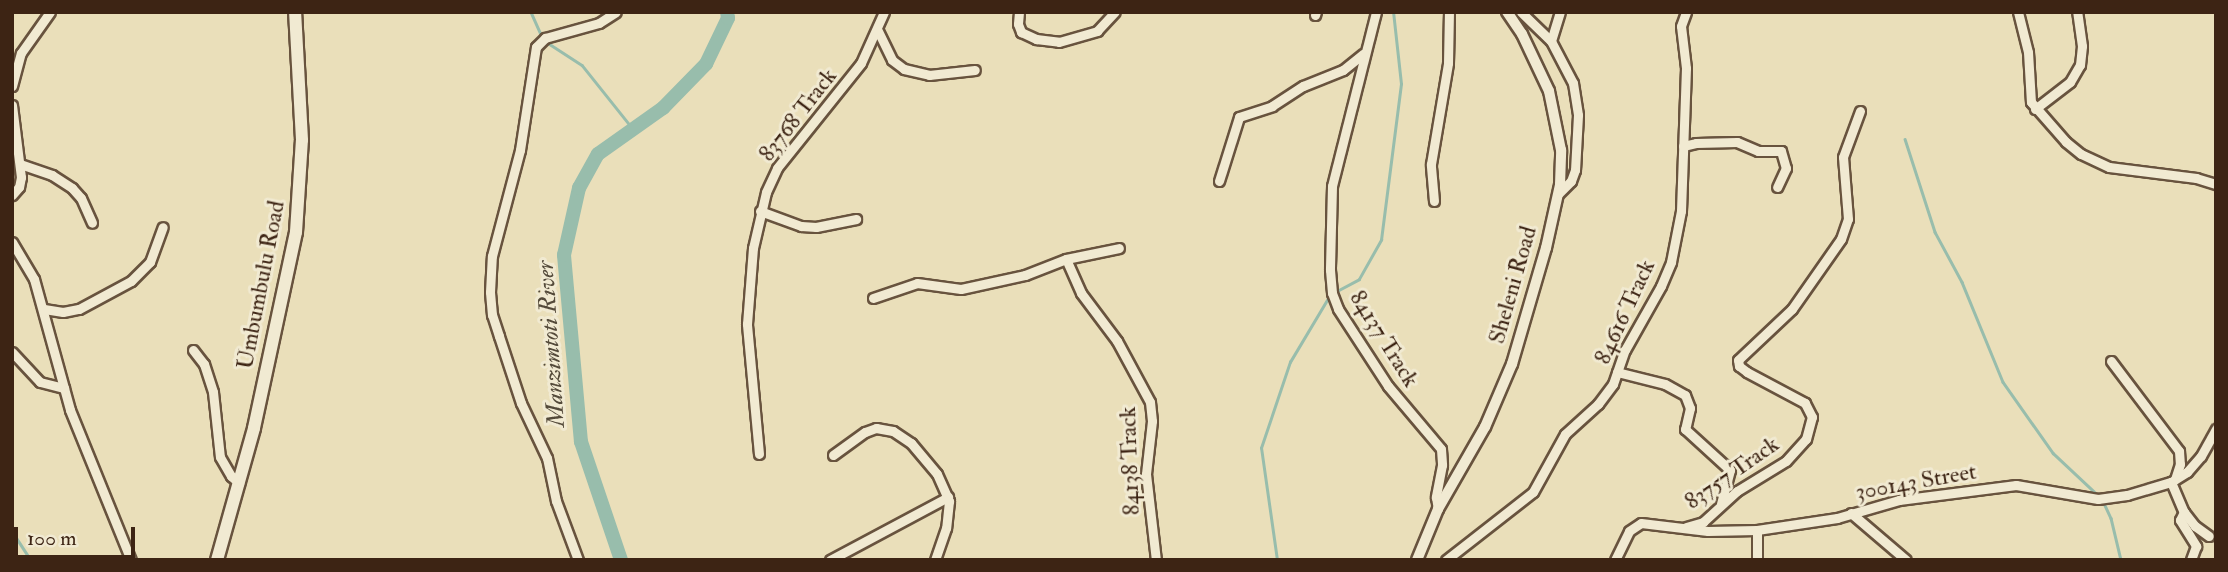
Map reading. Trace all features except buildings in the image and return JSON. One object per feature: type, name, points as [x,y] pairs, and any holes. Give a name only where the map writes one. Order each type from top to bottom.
[{"type":"main road","name":"Umbumbulu Road","points":[[217,560],[274,341],[296,232],[302,140],[295,12]]},
{"type":"street","points":[[12,86],[21,53],[50,12]]},
{"type":"street","points":[[578,560],[556,501],[547,458],[521,403],[492,315],[492,256],[520,150],[536,47],[545,38],[599,23],[616,12]]},
{"type":"street","name":"83768 Track","points":[[759,454],[747,324],[751,259],[760,211],[777,168],[846,85],[861,63],[884,12]]},
{"type":"street","points":[[1020,12],[1019,30],[1047,41],[1073,40],[1097,31],[1115,12]]},
{"type":"street","name":"84137 Track","points":[[1376,12],[1332,186],[1329,270],[1332,293],[1338,309],[1388,386],[1441,449],[1442,465],[1436,497],[1438,509]]},
{"type":"street","points":[[1434,201],[1431,164],[1448,63],[1449,12]]},
{"type":"street","name":"Sheleni Road","points":[[1417,560],[1438,509],[1485,427],[1512,364],[1559,193],[1561,150],[1549,91],[1522,34],[1507,12]]},
{"type":"street","points":[[1521,12],[1551,41],[1573,83],[1578,115],[1574,176],[1559,193]]},
{"type":"street","points":[[1551,41],[1560,12]]},
{"type":"street","name":"84616 Track","points":[[1446,560],[1533,492],[1565,434],[1606,395],[1625,349],[1671,262],[1681,211],[1686,68],[1681,26],[1686,12]]},
{"type":"street","points":[[2018,12],[2028,52],[2031,102],[2066,142],[2096,162],[2123,170],[2196,178],[2216,184]]},
{"type":"street","points":[[2035,109],[2070,82],[2080,65],[2082,46],[2077,12]]},
{"type":"street","points":[[877,29],[892,60],[904,69],[929,75],[975,70]]},
{"type":"street","points":[[1219,181],[1240,117],[1249,111],[1272,106],[1303,86],[1343,70],[1364,53]]},
{"type":"street","points":[[12,105],[20,164],[19,187],[12,195]]},
{"type":"street","name":"83757 Track","points":[[1681,528],[1703,522],[1755,479],[1786,461],[1802,445],[1811,426],[1812,417],[1805,403],[1747,372],[1739,366],[1738,360],[1792,309],[1841,239],[1848,219],[1843,157],[1860,111]]},
{"type":"street","points":[[1683,146],[1737,142],[1758,151],[1782,152],[1786,168],[1777,187]]},
{"type":"street","points":[[20,164],[52,175],[72,188],[81,198],[92,223]]},
{"type":"street","points":[[760,211],[809,227],[856,219]]},
{"type":"street","points":[[44,309],[63,312],[79,309],[131,282],[150,262],[163,227]]},
{"type":"street","points":[[12,242],[34,279],[64,388],[131,560]]},
{"type":"street","points":[[873,298],[925,282],[961,289],[1026,275],[1066,259],[1119,248]]},
{"type":"street","name":"84138 Track","points":[[1066,259],[1081,293],[1117,341],[1150,401],[1152,421],[1146,474],[1156,560]]},
{"type":"street","points":[[193,350],[204,364],[213,393],[220,457],[230,476],[239,483]]},
{"type":"street","points":[[12,352],[40,382],[64,388]]},
{"type":"street","points":[[2111,361],[2179,451],[2179,468],[2173,481],[2184,512],[2195,527],[2209,536]]},
{"type":"street","points":[[1617,372],[1665,384],[1685,394],[1690,408],[1685,429],[1730,470],[1720,506]]},
{"type":"street","points":[[833,454],[865,432],[885,428],[893,430],[911,443],[944,485],[948,497],[949,517],[935,560]]},
{"type":"street","name":"300143 Street","points":[[1615,560],[1629,531],[1641,523],[1708,531],[1757,530],[1851,513],[1899,500],[2017,485],[2098,499],[2173,481],[2187,472],[2201,456],[2216,429]]},
{"type":"street","points":[[830,560],[948,497]]},
{"type":"street","points":[[2184,512],[2180,520],[2196,546],[2190,560]]},
{"type":"street","points":[[1851,513],[1906,560]]},
{"type":"street","points":[[1757,530],[1757,560]]},
{"type":"waterway","points":[[531,12],[540,32]]},
{"type":"waterway","name":"Manzimtoti River","points":[[621,560],[581,442],[564,255],[579,188],[598,154],[663,108],[706,64],[728,18],[727,12]]},
{"type":"waterway","points":[[1335,292],[1359,279],[1381,240],[1401,84],[1393,12]]},
{"type":"waterway","points":[[545,41],[582,65],[633,129]]},
{"type":"waterway","points":[[1905,139],[1935,232],[1962,282],[2003,382],[2053,453],[2099,496]]},
{"type":"waterway","points":[[1277,560],[1261,448],[1290,362],[1330,295]]},
{"type":"waterway","points":[[2103,501],[2111,518],[2121,560]]},
{"type":"waterway","points":[[12,531],[31,560]]}]
